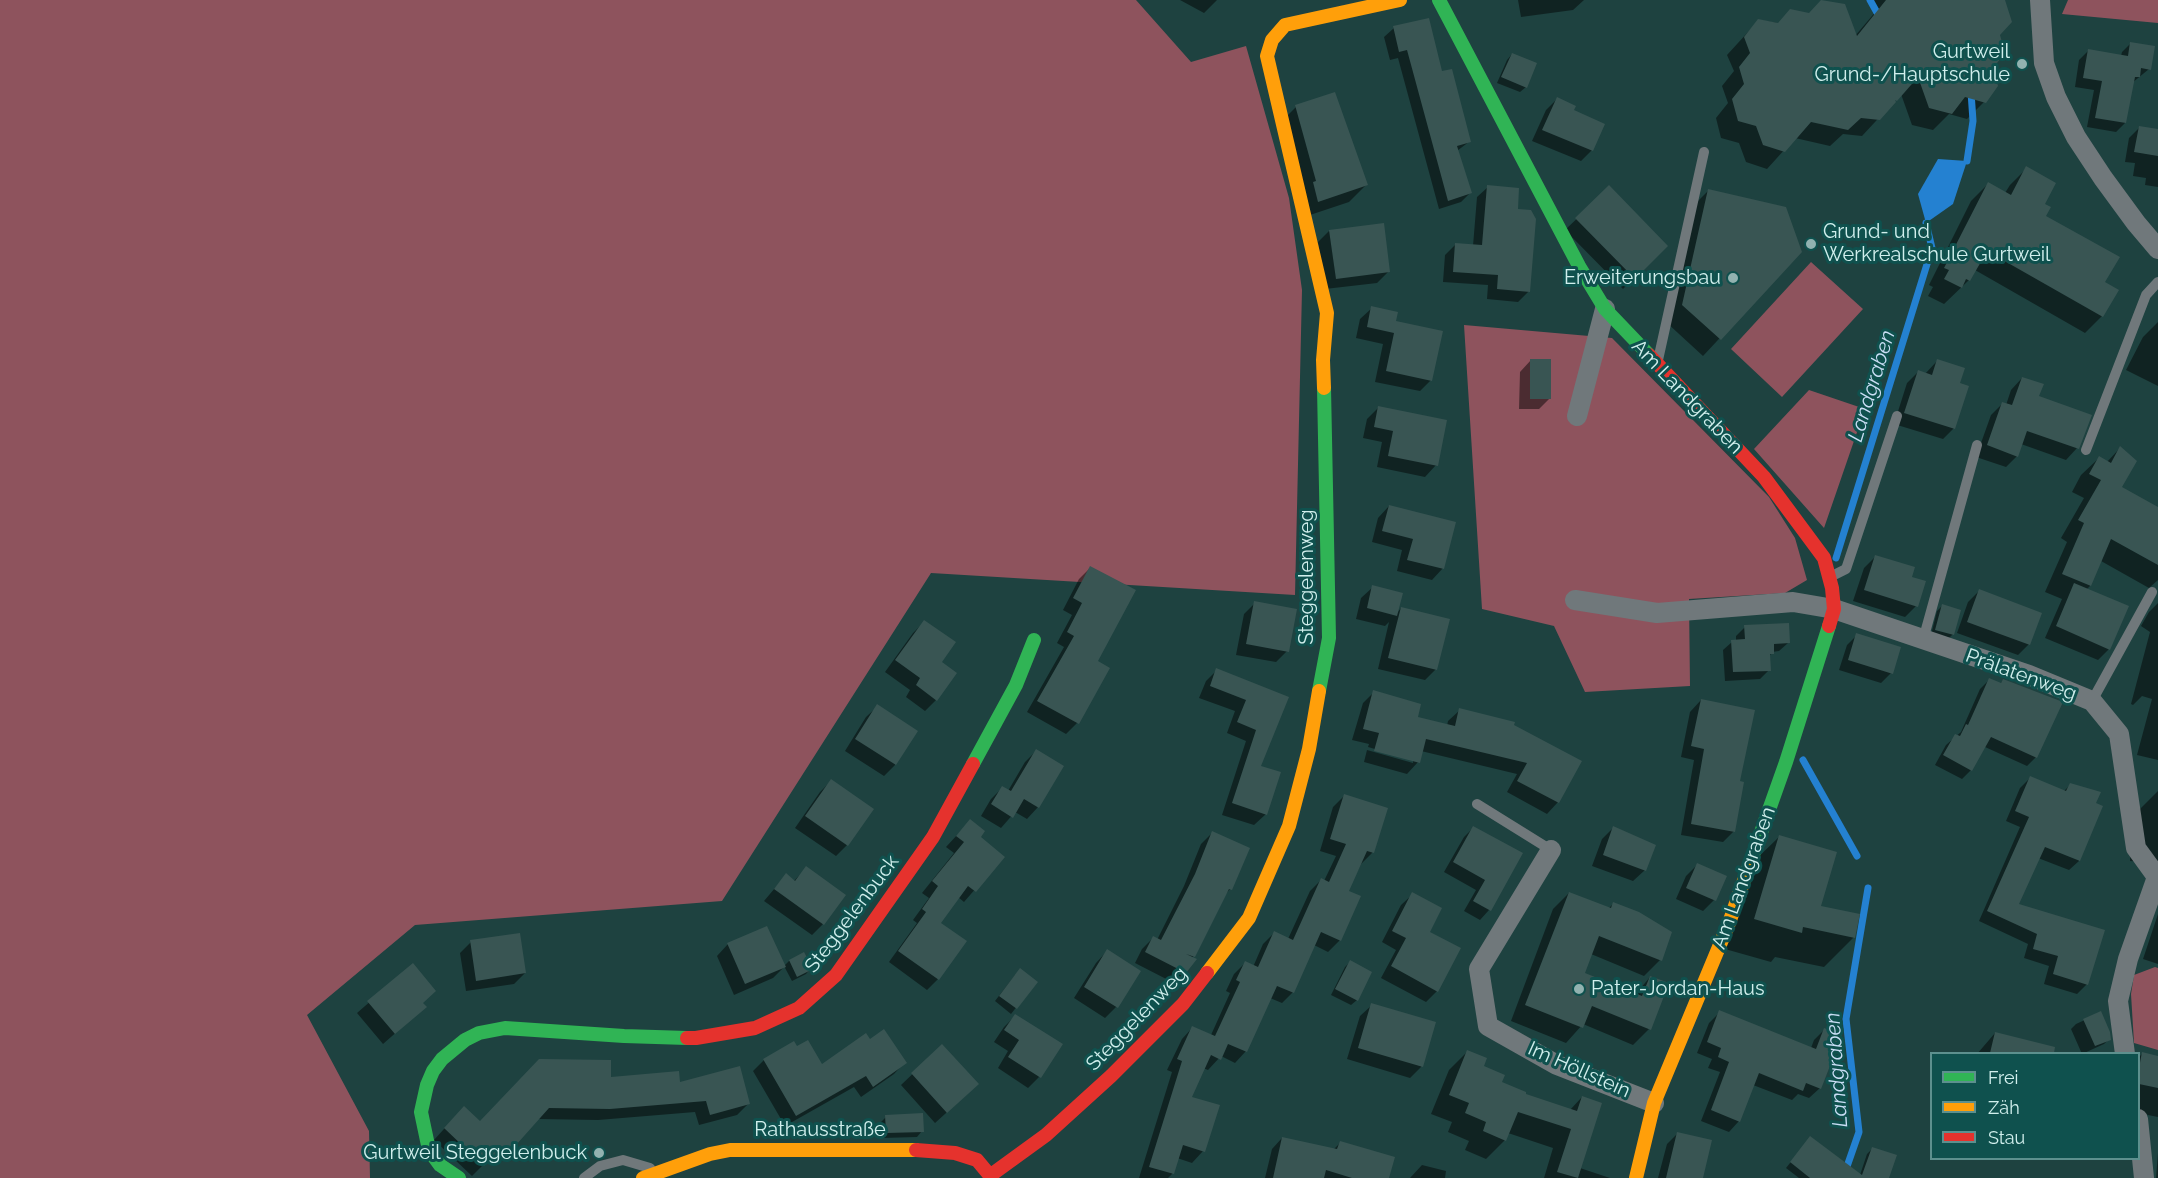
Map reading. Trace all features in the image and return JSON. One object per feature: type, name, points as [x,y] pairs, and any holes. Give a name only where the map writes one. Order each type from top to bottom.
[{"type":"street","name":"Steggelenweg","points":[[992,1176],[1046,1135],[1111,1076],[1183,1004],[1249,918],[1289,826],[1309,749],[1329,638],[1323,360],[1327,313],[1267,57],[1272,40],[1285,25],[1400,0]]},
{"type":"street","name":"Am Landgraben","points":[[1439,0],[1579,266],[1605,309],[1764,477],[1824,558],[1830,578],[1834,609],[1786,762],[1729,923],[1654,1103],[1636,1178]]},
{"type":"street","points":[[2040,0],[2044,63],[2056,97],[2076,137],[2103,178],[2158,249]]},
{"type":"street","points":[[1577,416],[1605,309]]},
{"type":"street","points":[[1575,600],[1657,613],[1793,602],[1834,609]]},
{"type":"street","name":"Prälatenweg","points":[[1834,609],[2029,675],[2092,701],[2119,734],[2136,848],[2158,877],[2127,959],[2118,1001],[2125,1052]]},
{"type":"street","name":"Steggelenbuck","points":[[459,1178],[440,1165],[429,1150],[421,1112],[433,1071],[442,1059],[465,1040],[479,1033],[505,1028],[696,1038],[755,1028],[799,1008],[836,975],[933,837],[1016,686],[1034,640]]},
{"type":"street","name":"Im Höllstein","points":[[1551,850],[1479,969],[1488,1026],[1557,1065],[1654,1103]]},
{"type":"street","points":[[2140,1133],[2144,1178]]},
{"type":"street","name":"Rathausstraße","points":[[643,1178],[689,1160],[730,1150],[908,1150],[955,1153],[977,1160],[992,1176]]},
{"type":"lane","points":[[1657,366],[1704,152]]},
{"type":"lane","points":[[2086,450],[2146,295],[2158,282]]},
{"type":"lane","points":[[1830,578],[1846,569],[1897,416]]},
{"type":"lane","points":[[1923,640],[1977,445]]},
{"type":"lane","points":[[2092,701],[2152,592]]},
{"type":"lane","points":[[1477,804],[1551,850]]},
{"type":"lane","points":[[584,1178],[600,1166],[623,1160],[659,1171]]},
{"type":"shaded area","points":[[0,0],[1136,0],[1191,62],[1246,46],[1289,198],[1302,290],[1295,595],[931,573],[722,901],[415,925],[307,1015],[369,1131],[370,1178],[0,1178]]},
{"type":"shaded area","points":[[2068,0],[2158,0],[2158,23],[2062,14]]},
{"type":"shaded area","points":[[1811,262],[1863,309],[1782,397],[1731,349]]},
{"type":"shaded area","points":[[1464,325],[1612,338],[1769,497],[1795,538],[1807,580],[1785,593],[1689,599],[1690,686],[1585,692],[1554,626],[1482,609]]},
{"type":"shaded area","points":[[1809,390],[1865,409],[1824,528],[1754,449]]},
{"type":"shaded area","points":[[2158,968],[2158,1050],[2134,1043],[2131,994],[2134,975]]},
{"type":"water","points":[[1938,159],[1967,161],[1953,204],[1926,223],[1918,194]]},
{"type":"building","points":[[1821,0],[1845,4],[1857,36],[1886,0],[2005,0],[2012,22],[2000,35],[2005,53],[1993,68],[1998,86],[1986,103],[1965,97],[1952,114],[1929,108],[1918,77],[1897,101],[1895,100],[1896,102],[1880,120],[1861,118],[1848,130],[1811,122],[1785,152],[1763,145],[1756,126],[1738,121],[1732,99],[1744,84],[1739,67],[1750,53],[1744,37],[1758,19],[1778,23],[1790,9],[1809,13]]},
{"type":"building","points":[[1429,18],[1442,71],[1452,69],[1471,142],[1457,146],[1472,193],[1448,201],[1407,50],[1399,52],[1393,26]]},
{"type":"building","points":[[2130,42],[2155,46],[2151,70],[2141,68],[2140,77],[2135,77],[2126,123],[2095,118],[2102,81],[2083,78],[2088,49],[2128,56]]},
{"type":"building","points":[[1512,53],[1537,63],[1527,88],[1501,77]]},
{"type":"building","points":[[1335,92],[1368,185],[1318,202],[1313,182],[1316,181],[1295,105]]},
{"type":"building","points":[[1557,97],[1576,106],[1574,110],[1605,124],[1593,151],[1542,130]]},
{"type":"building","points":[[2139,126],[2158,129],[2158,156],[2134,152]]},
{"type":"building","points":[[2026,166],[2056,183],[2045,204],[2051,207],[2046,216],[2120,257],[2105,282],[2119,290],[2103,317],[1987,251],[1970,281],[1966,279],[1962,288],[1944,279],[1949,270],[1944,268],[1988,182],[2011,195]]},
{"type":"building","points":[[1487,185],[1519,188],[1518,209],[1531,210],[1536,219],[1530,292],[1497,289],[1498,275],[1453,272],[1455,243],[1482,245]]},
{"type":"building","points":[[1609,185],[1668,246],[1635,279],[1575,218]]},
{"type":"building","name":"Erweiterungsbau","points":[[1708,189],[1786,207],[1802,252],[1721,340],[1682,305]]},
{"type":"building","points":[[1384,223],[1390,272],[1336,279],[1329,230]]},
{"type":"building","points":[[1371,306],[1398,312],[1396,321],[1443,331],[1432,381],[1386,371],[1394,333],[1367,327]]},
{"type":"building","points":[[1530,359],[1551,359],[1551,399],[1530,399]]},
{"type":"building","points":[[1937,359],[1965,368],[1960,383],[1969,386],[1955,429],[1904,413],[1918,370],[1932,375]]},
{"type":"building","points":[[2022,377],[2044,384],[2039,396],[2092,415],[2079,449],[2027,431],[2018,457],[1987,445],[2002,402],[2012,405]]},
{"type":"building","points":[[1378,406],[1447,420],[1438,466],[1388,456],[1393,431],[1374,427]]},
{"type":"building","points":[[2120,446],[2137,461],[2122,487],[2158,507],[2158,565],[2111,539],[2091,586],[2062,574],[2084,523],[2078,520],[2101,480],[2089,474],[2099,456],[2111,463]]},
{"type":"building","points":[[1389,505],[1456,522],[1444,569],[1407,560],[1413,539],[1382,531]]},
{"type":"building","points":[[1875,555],[1915,567],[1912,577],[1926,581],[1918,607],[1864,590]]},
{"type":"building","points":[[1090,566],[1136,590],[1098,661],[1110,668],[1079,724],[1037,701],[1074,636],[1067,632],[1082,603],[1073,598]]},
{"type":"building","points":[[2074,583],[2129,606],[2110,650],[2056,626]]},
{"type":"building","points":[[1372,585],[1403,593],[1397,616],[1367,608]]},
{"type":"building","points":[[1979,589],[2042,613],[2030,645],[1967,622]]},
{"type":"building","points":[[1254,601],[1297,609],[1289,652],[1246,644]]},
{"type":"building","points":[[1942,604],[1961,610],[1954,635],[1935,630]]},
{"type":"building","points":[[1401,607],[1450,619],[1437,670],[1388,658]]},
{"type":"building","points":[[924,620],[956,642],[942,662],[957,673],[937,701],[916,685],[920,678],[895,660]]},
{"type":"building","points":[[1789,623],[1790,643],[1774,644],[1774,654],[1770,654],[1771,671],[1733,672],[1731,640],[1745,639],[1744,625]]},
{"type":"building","points":[[1856,633],[1901,647],[1893,674],[1848,660]]},
{"type":"building","points":[[1216,668],[1289,697],[1261,766],[1281,772],[1267,815],[1232,803],[1256,730],[1237,722],[1246,700],[1210,686]]},
{"type":"building","points":[[1989,678],[2001,683],[2003,679],[2063,702],[2037,758],[1991,737],[1972,771],[1943,755],[1955,734],[1960,736],[1966,724],[1968,725]]},
{"type":"building","points":[[1373,690],[1421,704],[1418,717],[1455,726],[1459,708],[1515,722],[1514,725],[1582,761],[1559,803],[1517,781],[1527,763],[1426,739],[1420,763],[1374,751],[1379,733],[1363,729]]},
{"type":"building","points":[[1701,699],[1755,710],[1740,781],[1744,782],[1735,832],[1691,824],[1704,749],[1691,746]]},
{"type":"building","points":[[877,704],[918,731],[896,765],[855,739]]},
{"type":"building","points":[[1036,749],[1064,766],[1039,808],[1024,799],[1013,818],[991,804],[1002,786],[1011,791]]},
{"type":"building","points":[[2030,776],[2066,791],[2070,783],[2101,792],[2096,803],[2103,806],[2080,861],[2045,847],[2019,904],[2105,930],[2088,985],[2053,974],[2058,956],[2033,949],[2037,934],[1987,911],[2029,817],[2015,811]]},
{"type":"building","points":[[831,779],[874,809],[848,846],[805,816]]},
{"type":"building","points":[[1344,794],[1388,808],[1374,853],[1367,851],[1349,891],[1361,896],[1341,941],[1321,932],[1294,993],[1277,986],[1247,1052],[1228,1044],[1221,1060],[1211,1055],[1192,1097],[1220,1105],[1205,1152],[1183,1145],[1174,1174],[1149,1167],[1182,1061],[1177,1059],[1192,1026],[1215,1036],[1240,982],[1236,980],[1245,961],[1258,967],[1274,931],[1293,940],[1321,878],[1329,882],[1346,844],[1330,839]]},
{"type":"building","points":[[970,819],[985,831],[981,837],[1005,857],[976,892],[968,886],[941,923],[967,941],[939,980],[898,951],[926,912],[922,909],[938,886],[932,881],[964,842],[956,836]]},
{"type":"building","points":[[1473,826],[1523,853],[1491,911],[1473,901],[1485,880],[1453,862]]},
{"type":"building","points":[[1613,826],[1656,845],[1646,871],[1603,855]]},
{"type":"building","points":[[1212,831],[1250,848],[1232,890],[1229,889],[1195,957],[1186,954],[1197,959],[1186,973],[1145,952],[1153,936],[1161,940],[1195,874]]},
{"type":"building","points":[[1779,835],[1837,852],[1821,906],[1860,914],[1855,938],[1803,927],[1802,933],[1754,919]]},
{"type":"building","points":[[1697,863],[1727,876],[1716,901],[1686,888]]},
{"type":"building","points":[[806,866],[846,895],[824,925],[774,889],[786,873],[795,881]]},
{"type":"building","points":[[1412,892],[1442,908],[1430,932],[1461,948],[1438,992],[1391,966],[1406,938],[1392,931]]},
{"type":"building","points":[[1569,892],[1611,908],[1613,902],[1639,912],[1672,932],[1662,961],[1599,936],[1585,973],[1642,996],[1650,976],[1669,983],[1651,1030],[1592,1006],[1583,1028],[1525,1005]]},
{"type":"building","points":[[767,926],[786,967],[745,984],[727,943]]},
{"type":"building","points":[[520,933],[526,973],[476,981],[470,940]]},
{"type":"building","points":[[1107,949],[1141,971],[1118,1008],[1084,987]]},
{"type":"building","points":[[804,952],[813,969],[797,977],[789,960]]},
{"type":"building","points":[[1350,960],[1372,972],[1358,1001],[1335,989]]},
{"type":"building","points":[[413,963],[436,991],[423,1003],[427,1007],[395,1034],[367,1001]]},
{"type":"building","points":[[1020,968],[1038,982],[1017,1009],[999,996]]},
{"type":"building","points":[[1371,1003],[1436,1022],[1423,1067],[1358,1048]]},
{"type":"building","points":[[1719,1010],[1816,1049],[1824,1028],[1842,1035],[1821,1089],[1806,1083],[1803,1091],[1759,1073],[1740,1122],[1711,1110],[1729,1062],[1718,1057],[1721,1048],[1707,1042]]},
{"type":"building","points":[[2101,1011],[2111,1040],[2095,1046],[2083,1019]]},
{"type":"building","points":[[1015,1014],[1063,1044],[1041,1078],[1008,1057],[1019,1040],[1004,1030]]},
{"type":"building","points":[[884,1029],[907,1063],[873,1087],[866,1076],[796,1116],[763,1059],[794,1041],[797,1046],[808,1040],[822,1064],[866,1033],[870,1039]]},
{"type":"building","points":[[1995,1032],[2055,1047],[2054,1052],[1990,1052]]},
{"type":"building","points":[[942,1044],[979,1084],[947,1113],[911,1073]]},
{"type":"building","points":[[1467,1050],[1487,1058],[1484,1066],[1505,1075],[1502,1082],[1526,1094],[1577,1111],[1582,1096],[1602,1103],[1578,1178],[1557,1172],[1571,1129],[1518,1112],[1506,1141],[1483,1131],[1486,1122],[1465,1113],[1469,1103],[1449,1095]]},
{"type":"building","points":[[2142,1052],[2158,1056],[2158,1088],[2140,1084]]},
{"type":"building","points":[[539,1059],[611,1060],[611,1077],[679,1071],[680,1082],[740,1066],[750,1104],[710,1115],[706,1101],[610,1109],[549,1108],[508,1154],[501,1148],[484,1166],[444,1128],[464,1106],[480,1121]]},
{"type":"building","points":[[923,1113],[924,1132],[886,1133],[885,1115]]},
{"type":"building","points":[[1677,1132],[1712,1140],[1703,1178],[1666,1178]]},
{"type":"building","points":[[1810,1136],[1862,1175],[1872,1147],[1897,1155],[1889,1178],[1810,1178],[1790,1162]]},
{"type":"building","points":[[1282,1137],[1337,1149],[1340,1141],[1395,1157],[1389,1178],[1352,1178],[1326,1170],[1324,1178],[1273,1178]]},
{"type":"waterway","name":"Landgraben","points":[[1870,0],[1880,18]]},
{"type":"waterway","name":"Landgraben","points":[[1967,161],[1973,121],[1971,92]]},
{"type":"waterway","name":"Landgraben","points":[[1836,558],[1932,248],[1926,223]]},
{"type":"waterway","name":"Landgraben","points":[[1803,760],[1857,856]]},
{"type":"waterway","name":"Landgraben","points":[[1843,1178],[1859,1132],[1846,1019],[1868,888]]},
{"type":"traffic: fast","points":[[1439,0],[1579,266],[1605,309],[1649,355]]},
{"type":"traffic: fast","points":[[1319,691],[1329,638],[1324,388]]},
{"type":"traffic: fast","points":[[1748,869],[1786,762],[1829,626]]},
{"type":"traffic: fast","points":[[973,764],[1016,685],[1034,640]]},
{"type":"traffic: fast","points":[[459,1178],[440,1165],[429,1150],[421,1112],[427,1085],[433,1071],[442,1059],[465,1040],[479,1033],[505,1028],[687,1038]]},
{"type":"traffic: slow","points":[[1324,388],[1323,360],[1327,313],[1267,56],[1272,40],[1285,25],[1400,0]]},
{"type":"traffic: slow","points":[[1207,973],[1249,918],[1289,826],[1309,749],[1319,691]]},
{"type":"traffic: slow","points":[[1636,1178],[1654,1103],[1729,923],[1748,869]]},
{"type":"traffic: slow","points":[[643,1178],[710,1154],[730,1150],[916,1150]]},
{"type":"traffic: jam","points":[[1649,355],[1764,477],[1824,558],[1832,588],[1834,609],[1829,626]]},
{"type":"traffic: jam","points":[[687,1038],[755,1028],[799,1008],[836,975],[933,837],[973,764]]},
{"type":"traffic: jam","points":[[991,1175],[1046,1135],[1111,1076],[1183,1004],[1207,973]]},
{"type":"traffic: jam","points":[[916,1150],[955,1153],[977,1160],[992,1178]]},
{"type":"place","name":"Gurtweil Grund-/Hauptschule","points":[[2022,64]]},
{"type":"place","name":"Grund- und Werkrealschule Gurtweil","points":[[1811,244]]},
{"type":"place","name":"Erweiterungsbau","points":[[1733,278]]},
{"type":"place","name":"Pater-Jordan-Haus","points":[[1579,989]]},
{"type":"place","name":"Gurtweil Steggelenbuck","points":[[599,1153]]}]
